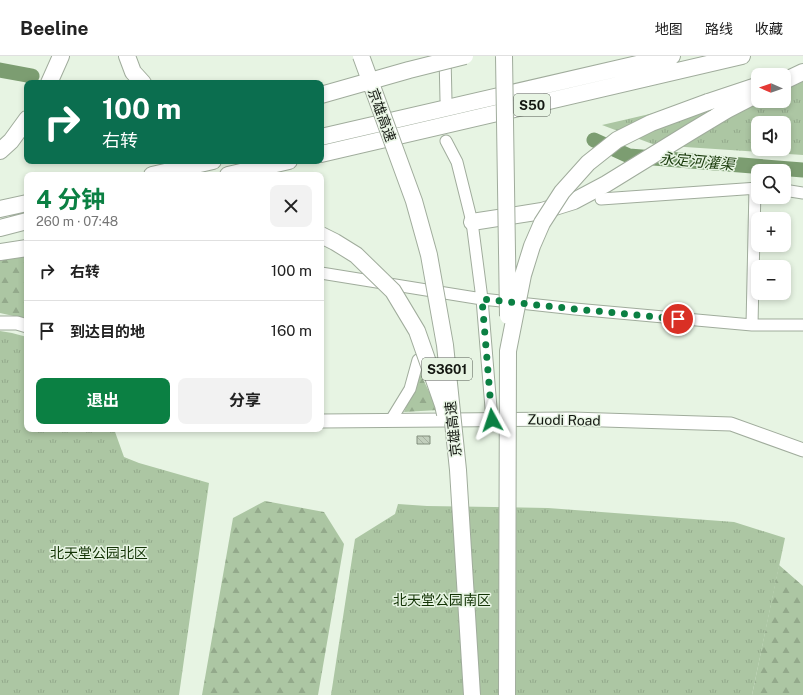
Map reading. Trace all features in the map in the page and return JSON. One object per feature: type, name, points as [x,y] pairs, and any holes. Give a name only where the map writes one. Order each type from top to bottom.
[{"type":"highway","points":[[50,80],[61,56]]},
{"type":"highway","points":[[127,56],[133,72],[140,80]]},
{"type":"highway","name":"京雄高速","points":[[361,56],[414,201],[429,255],[445,345],[458,470],[472,695]]},
{"type":"highway","points":[[324,94],[423,66],[465,56]]},
{"type":"highway","points":[[504,56],[508,351],[507,695]]},
{"type":"highway","name":"S50","points":[[324,136],[672,56]]},
{"type":"highway","name":"S50","points":[[324,153],[742,56]]},
{"type":"highway","points":[[791,76],[802,72]]},
{"type":"highway","points":[[791,78],[802,72]]},
{"type":"highway","points":[[508,351],[523,275],[532,246],[542,223],[562,192],[588,163],[617,140],[651,122],[751,88]]},
{"type":"highway","points":[[472,222],[542,211],[574,201],[606,184],[692,131],[751,98]]},
{"type":"highway","points":[[5,146],[24,123]]},
{"type":"highway","points":[[165,172],[200,164]]},
{"type":"highway","points":[[241,172],[276,164]]},
{"type":"highway","points":[[0,210],[24,204]]},
{"type":"highway","points":[[0,228],[24,222]]},
{"type":"highway","points":[[324,236],[356,255],[393,291],[417,331],[442,405],[458,470]]},
{"type":"highway","points":[[0,252],[24,248]]},
{"type":"main road","points":[[0,323],[24,325]]},
{"type":"main road","name":"Zuodi Road","points":[[324,421],[572,419],[731,424],[803,450]]},
{"type":"street","points":[[445,56],[446,100]]},
{"type":"street","points":[[446,141],[457,162],[472,222],[482,299],[492,420]]},
{"type":"street","points":[[601,199],[751,188]]},
{"type":"street","points":[[791,191],[803,192]]},
{"type":"street","points":[[752,325],[756,204]]},
{"type":"street","points":[[324,273],[482,299],[752,325],[803,325]]},
{"type":"street","points":[[391,420],[410,389],[418,360],[436,390],[459,420]]},
{"type":"green space","points":[[803,78],[803,155],[791,154],[791,116],[751,116],[751,151],[655,145],[602,125],[751,91],[751,108],[791,108],[791,81]]},
{"type":"green space","points":[[24,249],[24,318],[0,313],[0,253]]},
{"type":"green space","name":"北天堂公园北区","points":[[0,331],[24,336],[24,432],[115,432],[124,457],[139,463],[209,483],[179,695],[0,695]]},
{"type":"green space","points":[[420,373],[438,410],[404,412]]},
{"type":"green space","points":[[265,501],[324,512],[344,544],[318,695],[202,695],[233,518]]},
{"type":"green space","name":"北天堂公园南区","points":[[398,504],[427,506],[548,508],[734,522],[785,538],[752,695],[331,695],[355,539],[395,514]]},
{"type":"green space","points":[[779,565],[803,586],[803,695],[752,695]]},
{"type":"building","points":[[417,436],[430,436],[430,444],[417,444]]},
{"type":"waterway","name":"永定河灌渠","points":[[0,70],[32,76]]},
{"type":"waterway","name":"永定河灌渠","points":[[594,140],[629,156],[803,170]]},
{"type":"route","points":[[492,420],[482,299],[678,319]]}]
